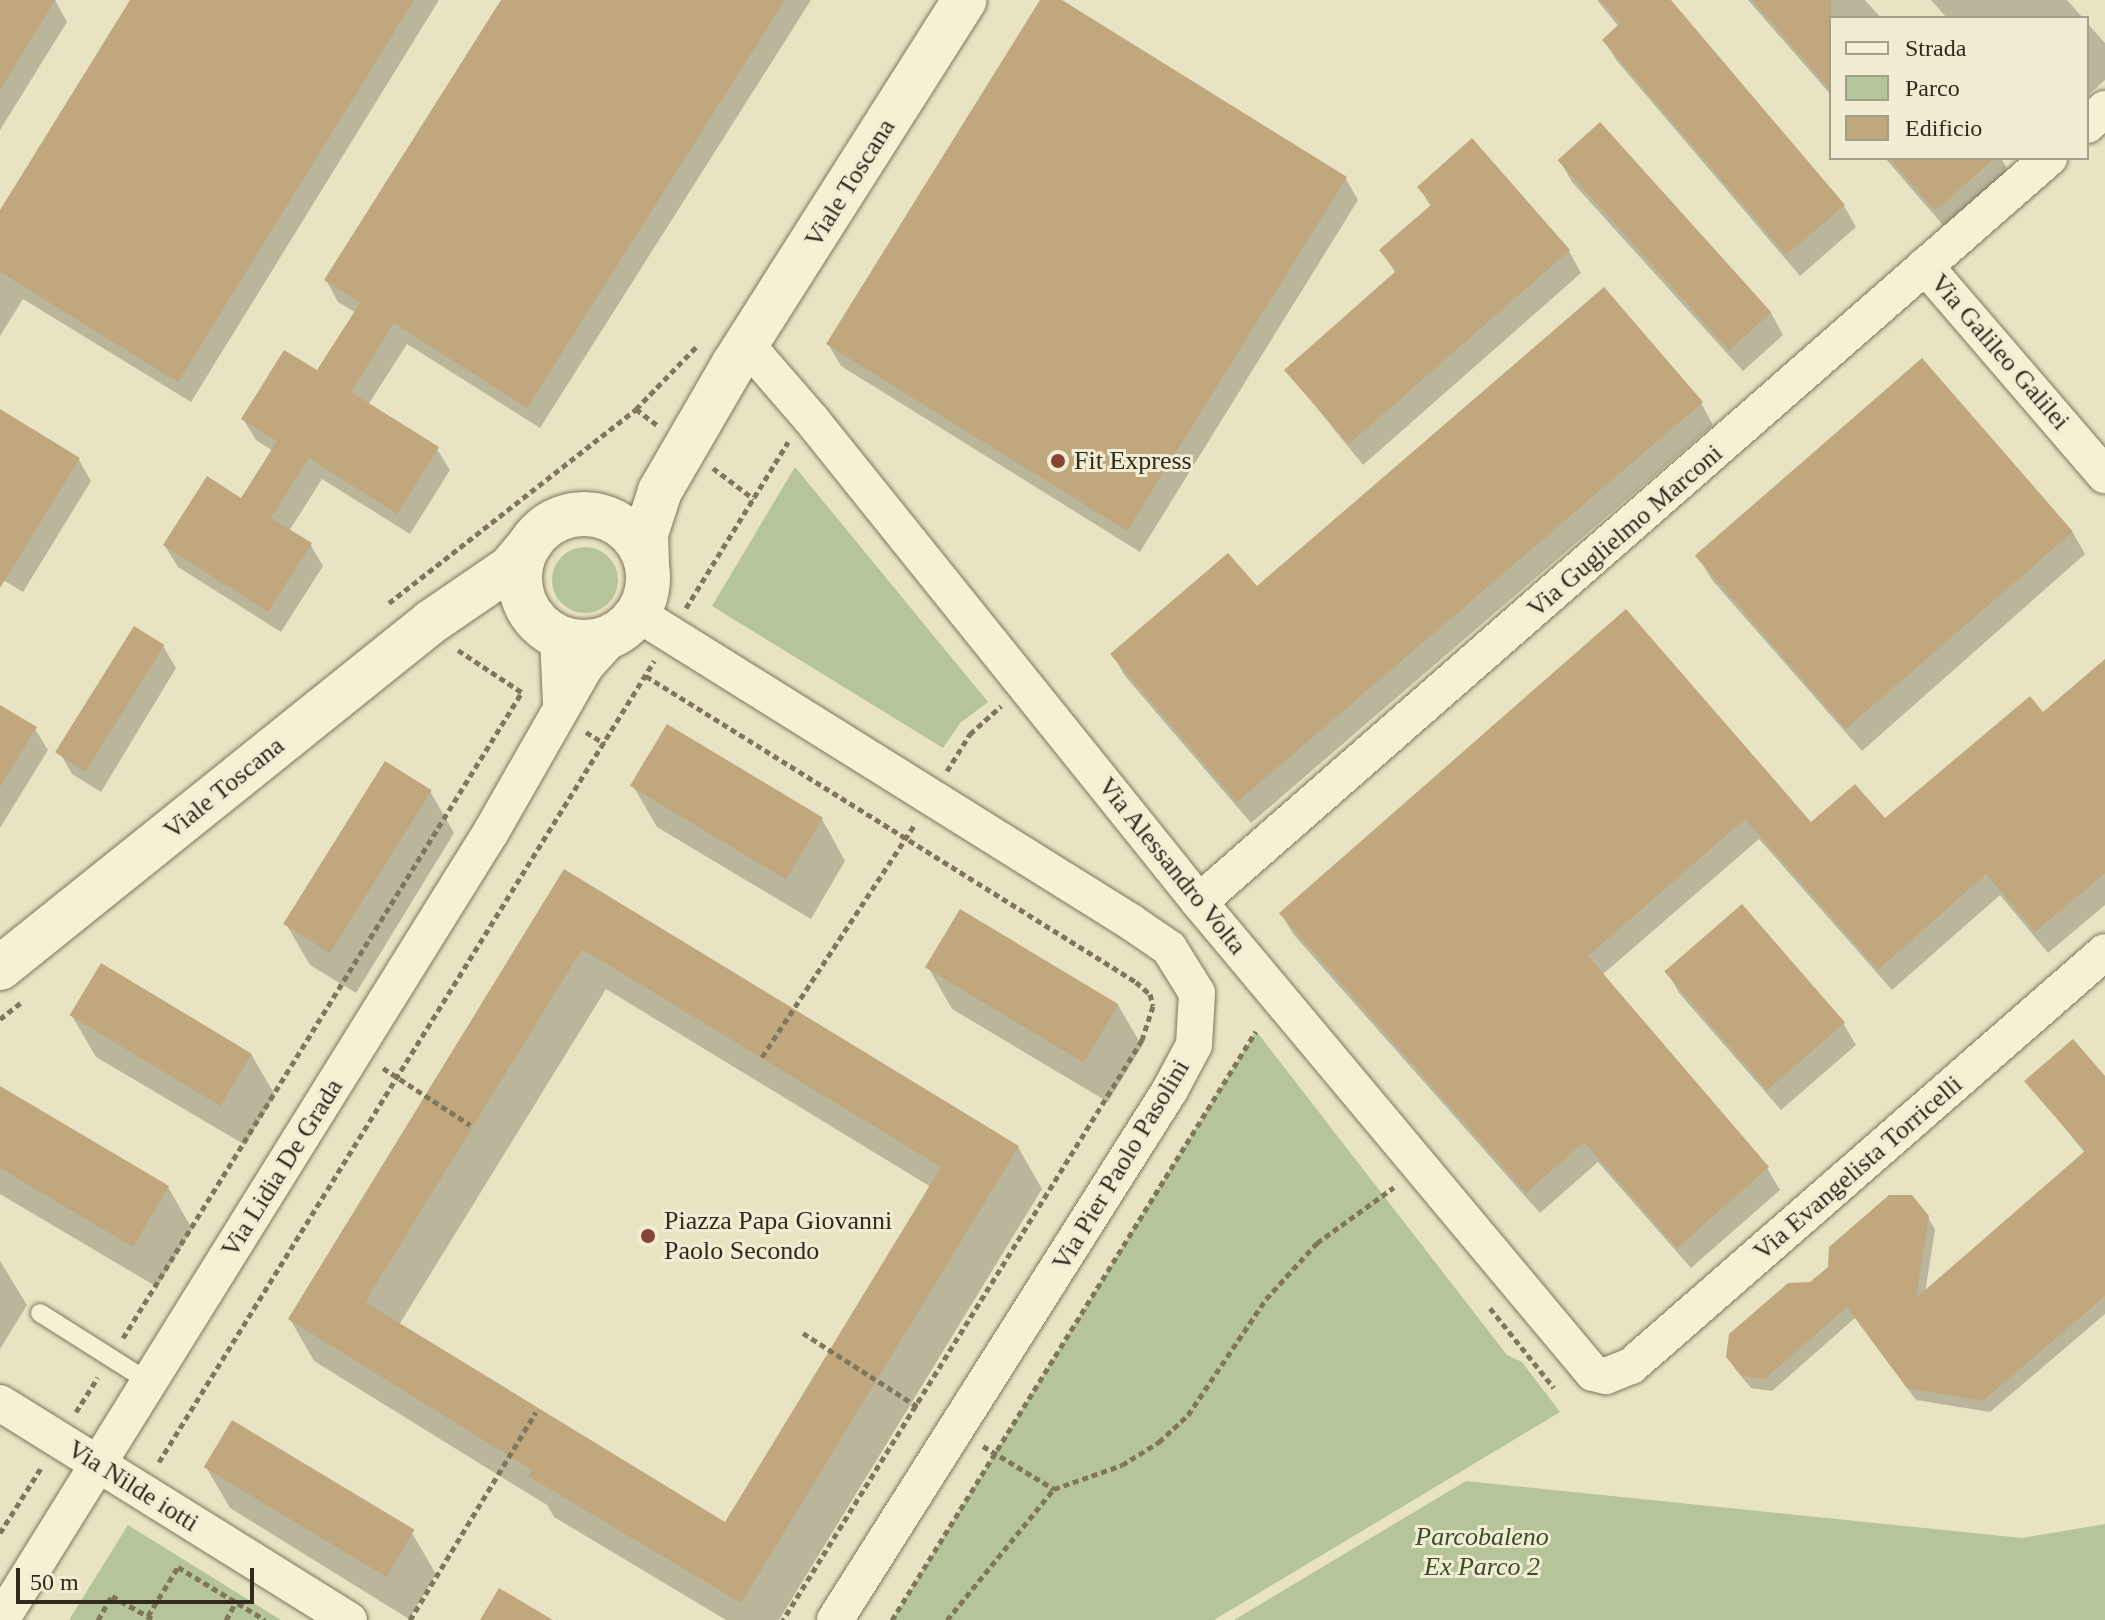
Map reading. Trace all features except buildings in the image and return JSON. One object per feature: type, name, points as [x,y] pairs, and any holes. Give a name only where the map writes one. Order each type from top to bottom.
[{"type":"street","name":"Viale Toscana","points":[[578,514],[623,491],[695,399],[965,0]]},
{"type":"street","points":[[2089,123],[2105,109]]},
{"type":"street","name":"Via Guglielmo Marconi","points":[[1199,902],[2047,160]]},
{"type":"street","name":"Via Galileo Galilei","points":[[1925,266],[2105,475]]},
{"type":"street","name":"Viale Toscana","points":[[647,562],[646,534],[654,502],[728,350]]},
{"type":"street","name":"Via Alessandro Volta","points":[[728,350],[759,359],[811,419],[1199,902],[1582,1364],[1606,1376]]},
{"type":"street","points":[[451,628],[508,612],[550,632],[591,643],[640,628],[647,592],[647,562],[622,526],[598,515],[578,514],[549,524],[531,543],[520,585],[528,610],[550,632]]},
{"type":"street","name":"Viale Toscana","points":[[0,968],[451,628],[531,543]]},
{"type":"street","name":"Via Lidia De Grada","points":[[1,1620],[359,1045],[585,667],[640,628]]},
{"type":"street","name":"Via Pier Paolo Pasolini","points":[[640,628],[931,797],[1169,948],[1197,993],[1200,1017],[1194,1045],[1170,1090],[835,1620]]},
{"type":"street","name":"Via Lidia De Grada","points":[[550,632],[563,681],[559,713]]},
{"type":"street","name":"Via Evangelista Torricelli","points":[[1606,1376],[1631,1366],[2105,952]]},
{"type":"street","name":"Via Nilde iotti","points":[[0,1403],[349,1620]]},
{"type":"lane","points":[[40,1313],[149,1382]]},
{"type":"path","points":[[660,428],[636,409],[728,350]]},
{"type":"path","points":[[141,1491],[646,676],[640,628],[754,499],[787,443],[811,419]]},
{"type":"path","points":[[708,464],[754,499]]},
{"type":"path","points":[[451,628],[522,692],[605,744]]},
{"type":"path","points":[[646,676],[1136,982],[1150,994],[1153,1006],[1142,1040],[919,1408],[783,1620]]},
{"type":"path","points":[[762,1057],[970,734],[1030,688]]},
{"type":"path","points":[[0,1533],[522,692]]},
{"type":"path","points":[[892,1620],[997,1455],[1256,1031]]},
{"type":"path","points":[[359,1045],[397,1081],[470,1125]]},
{"type":"path","points":[[947,1620],[1054,1489],[1122,1465],[1159,1442],[1188,1415],[1266,1299],[1296,1265],[1317,1243],[1394,1187]]},
{"type":"path","points":[[803,1333],[919,1408],[1054,1489]]},
{"type":"path","points":[[410,1620],[536,1412]]},
{"type":"path","points":[[98,1620],[112,1596],[151,1618],[178,1567],[265,1620]]},
{"type":"path","points":[[226,1620],[236,1602]]},
{"type":"green space","points":[[795,467],[988,702],[960,723],[943,748],[712,606]]},
{"type":"green space","points":[[591,547],[609,556],[616,567],[616,593],[609,604],[598,611],[579,613],[561,604],[554,593],[552,574],[561,556],[572,549]]},
{"type":"green space","points":[[1256,1031],[1507,1355],[1522,1362],[1560,1412],[1214,1620],[892,1620]]},
{"type":"green space","name":"Parcobaleno Ex Parco 2","points":[[1466,1481],[2022,1538],[2105,1524],[2105,1620],[1234,1620]]},
{"type":"green space","points":[[128,1525],[281,1620],[69,1620]]},
{"type":"place","name":"Fit Express","points":[[1058,461]]},
{"type":"place","name":"Piazza Papa Giovanni Paolo Secondo","points":[[648,1236]]}]
